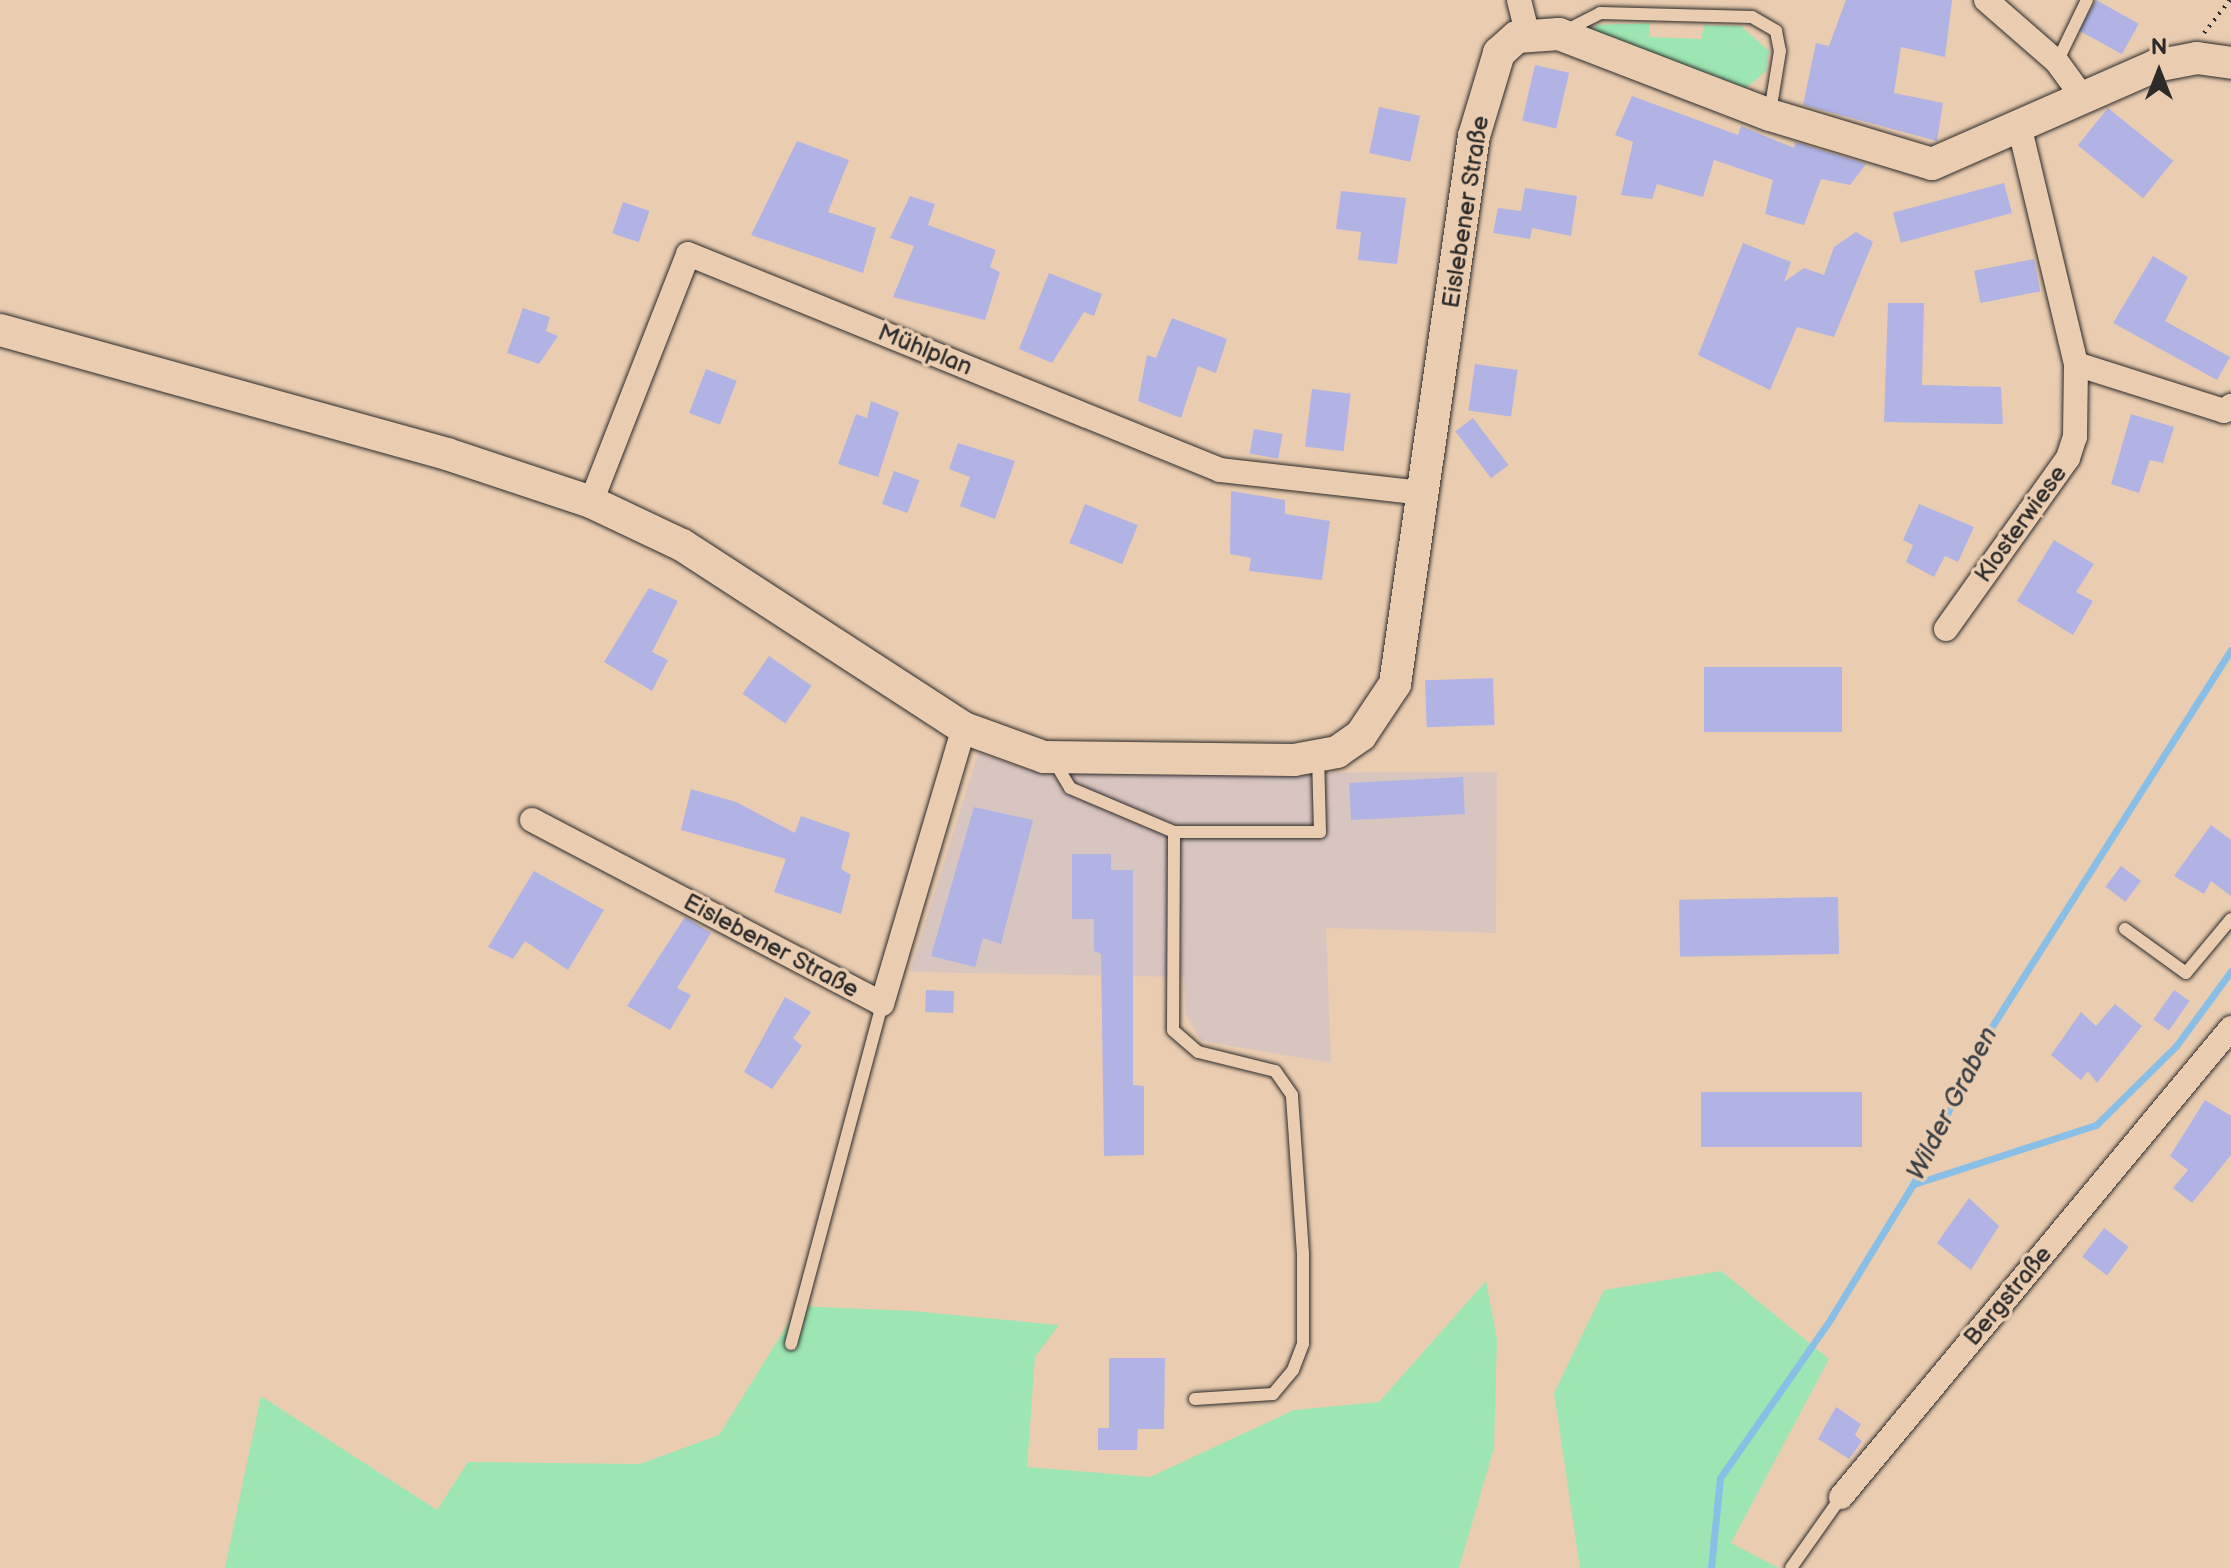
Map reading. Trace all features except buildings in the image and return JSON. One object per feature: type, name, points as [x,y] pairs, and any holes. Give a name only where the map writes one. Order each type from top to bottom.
[{"type":"main road","points":[[1543,33],[1770,115],[1932,164],[2020,129],[2080,94],[2197,58],[2231,63]]},
{"type":"main road","name":"Eislebener Straße","points":[[0,330],[447,454],[591,502],[682,545],[964,728],[1052,758],[1318,756],[1361,735],[1395,684],[1474,136],[1499,53],[1543,33]]},
{"type":"street","points":[[1519,0],[1543,33]]},
{"type":"street","points":[[1986,0],[2057,62],[2080,94]]},
{"type":"street","name":"Klosterwiese","points":[[1946,629],[2068,458],[2076,364],[2020,129]]},
{"type":"street","name":"Mühlplan","points":[[591,502],[688,254],[1220,470],[1423,493]]},
{"type":"street","points":[[2076,364],[2224,411],[2231,406]]},
{"type":"street","name":"Eislebener Straße","points":[[532,820],[882,1004],[964,728]]},
{"type":"street","name":"Bergstraße","points":[[1841,1497],[2231,1028]]},
{"type":"lane","points":[[2057,62],[2087,0]]},
{"type":"lane","points":[[1543,33],[1600,13],[1752,17],[1776,31],[1780,51],[1770,115]]},
{"type":"lane","points":[[1052,758],[1070,788],[1174,832],[1320,832],[1318,756]]},
{"type":"lane","points":[[1174,832],[1173,1030],[1198,1052],[1275,1071],[1292,1095],[1303,1254],[1303,1344],[1293,1370],[1273,1394],[1195,1399]]},
{"type":"lane","points":[[2125,929],[2186,973],[2231,919]]},
{"type":"lane","points":[[791,1344],[882,1004]]},
{"type":"lane","name":"Bergstraße","points":[[1791,1568],[1841,1497]]},
{"type":"path","points":[[2197,58],[2205,30],[2230,0]]},
{"type":"shaded area","points":[[978,753],[1040,773],[1497,772],[1496,933],[1326,928],[1331,1063],[1201,1041],[1186,1015],[1184,977],[910,972]]},
{"type":"green space","points":[[1650,23],[1650,37],[1701,39],[1704,25],[1741,26],[1769,51],[1766,71],[1743,91],[1591,36],[1596,25]]},
{"type":"green space","points":[[1721,1271],[1829,1359],[1731,1543],[1779,1568],[1580,1568],[1554,1393],[1604,1290]]},
{"type":"green space","points":[[1486,1281],[1497,1339],[1494,1448],[1459,1568],[225,1568],[261,1396],[437,1510],[468,1462],[640,1464],[719,1435],[799,1306],[913,1311],[1059,1325],[1035,1357],[1027,1467],[1150,1477],[1294,1410],[1379,1402]]},
{"type":"waterway","name":"Wilder Graben","points":[[1711,1568],[1720,1478],[1831,1318],[1913,1184],[1982,1042],[2231,650]]},
{"type":"waterway","points":[[1914,1184],[2096,1125],[2176,1046],[2231,971]]}]
